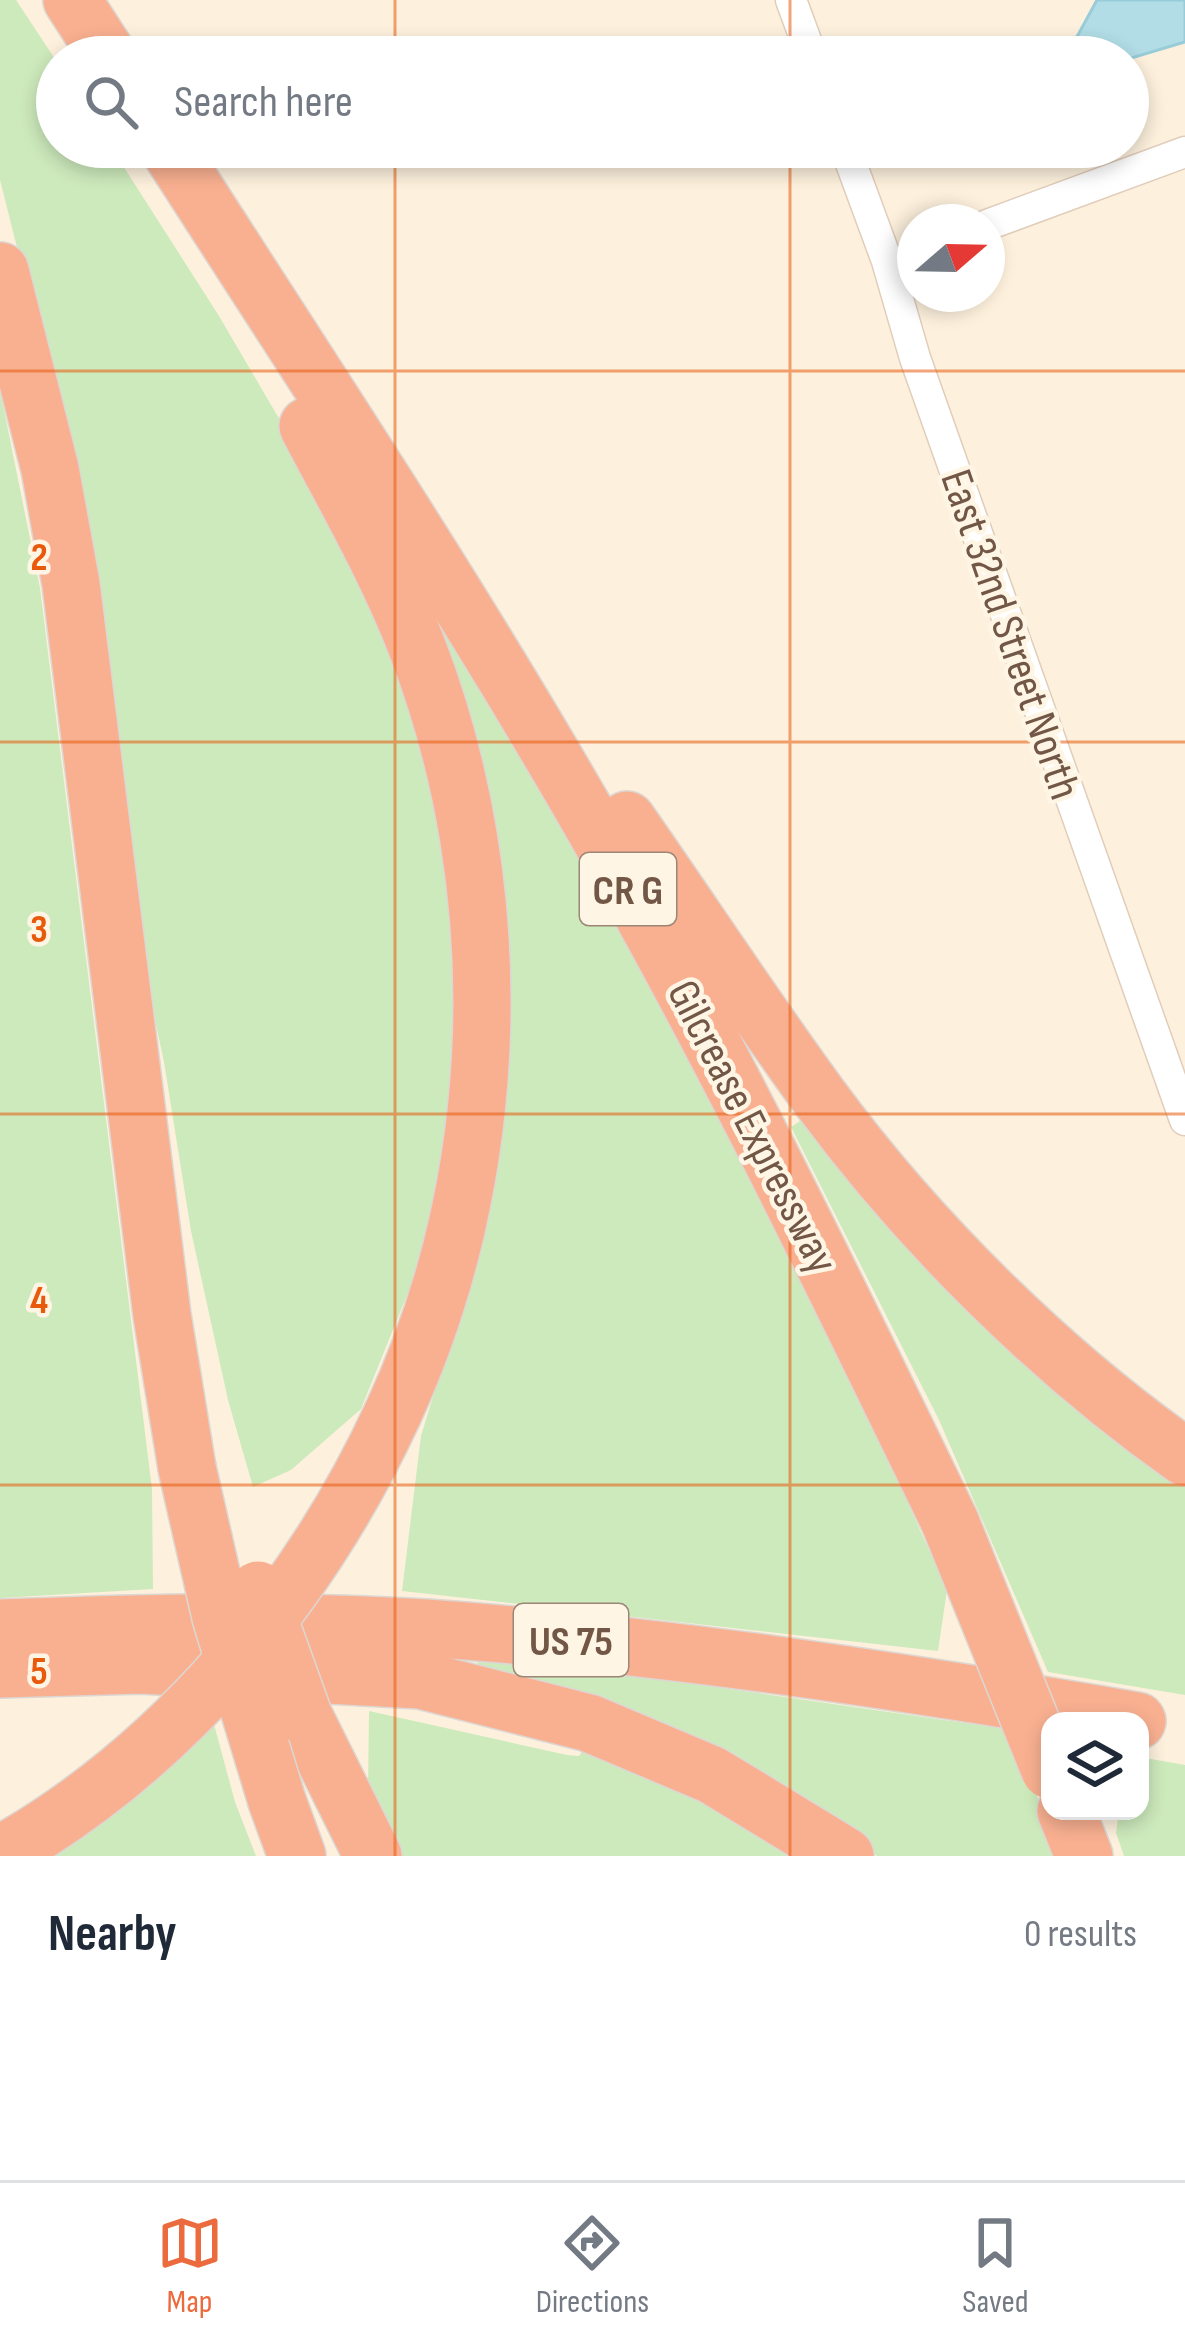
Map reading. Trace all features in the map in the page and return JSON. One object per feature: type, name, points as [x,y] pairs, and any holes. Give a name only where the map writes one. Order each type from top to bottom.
[{"type":"highway","points":[[72,0],[95,36]]},
{"type":"highway","points":[[0,1855],[83,1801],[150,1746],[208,1690],[277,1610],[322,1548],[364,1475],[422,1352],[453,1252],[473,1120],[481,949],[465,817],[434,699],[399,602],[177,168]]},
{"type":"highway","name":"Gilcrease Expressway","points":[[180,168],[446,580],[637,904],[766,1145],[950,1522],[1041,1748]]},
{"type":"highway","points":[[0,271],[50,469],[74,605],[162,1315],[200,1465],[221,1618],[297,1856]]},
{"type":"highway","points":[[255,284],[823,1101],[930,1230],[1017,1317],[1089,1382],[1185,1456]]},
{"type":"highway","points":[[200,1465],[303,1715],[373,1856]]},
{"type":"highway","name":"US 75","points":[[0,1628],[162,1623],[445,1630],[653,1647],[1079,1712]]},
{"type":"highway","points":[[0,1669],[141,1665],[420,1680],[589,1723],[712,1774],[845,1856]]},
{"type":"highway","name":"US 75","points":[[1149,1723],[1185,1729]]},
{"type":"street","points":[[790,0],[804,36]]},
{"type":"street","points":[[1149,165],[1185,152]]},
{"type":"street","name":"East 32nd Street North","points":[[856,168],[897,248]]},
{"type":"street","points":[[1005,218],[1142,168]]},
{"type":"street","name":"East 32nd Street North","points":[[909,312],[915,358],[1185,1120]]},
{"type":"green space","points":[[0,0],[16,0],[40,36],[36,36],[36,168],[124,168],[219,316],[353,545],[450,826],[456,1103],[430,1238],[361,1409],[291,1470],[253,1487],[228,1400],[191,1231],[164,1062],[140,950],[46,362],[0,180]]},
{"type":"green space","points":[[0,390],[40,588],[152,1489],[153,1589],[0,1598]]},
{"type":"green space","points":[[430,592],[641,946],[797,1257],[947,1590],[938,1651],[402,1591],[421,1436],[480,1242],[504,1041],[417,597]]},
{"type":"green space","points":[[812,1113],[1185,1478],[1185,1695],[1048,1672],[939,1420],[791,1127]]},
{"type":"green space","points":[[480,1653],[1013,1730],[1041,1807],[1041,1820],[1046,1820],[1059,1856],[877,1856],[797,1794],[475,1673]]},
{"type":"green space","points":[[369,1711],[567,1755],[579,1756],[585,1748],[724,1812],[799,1856],[400,1856],[368,1791]]},
{"type":"green space","points":[[212,1717],[235,1802],[256,1856],[43,1856]]},
{"type":"green space","points":[[1149,1759],[1185,1765],[1185,1856],[1124,1856],[1116,1833],[1118,1820],[1149,1820]]},
{"type":"water","points":[[1097,0],[1185,0],[1185,42],[1149,53],[1149,36],[1078,35]]}]
